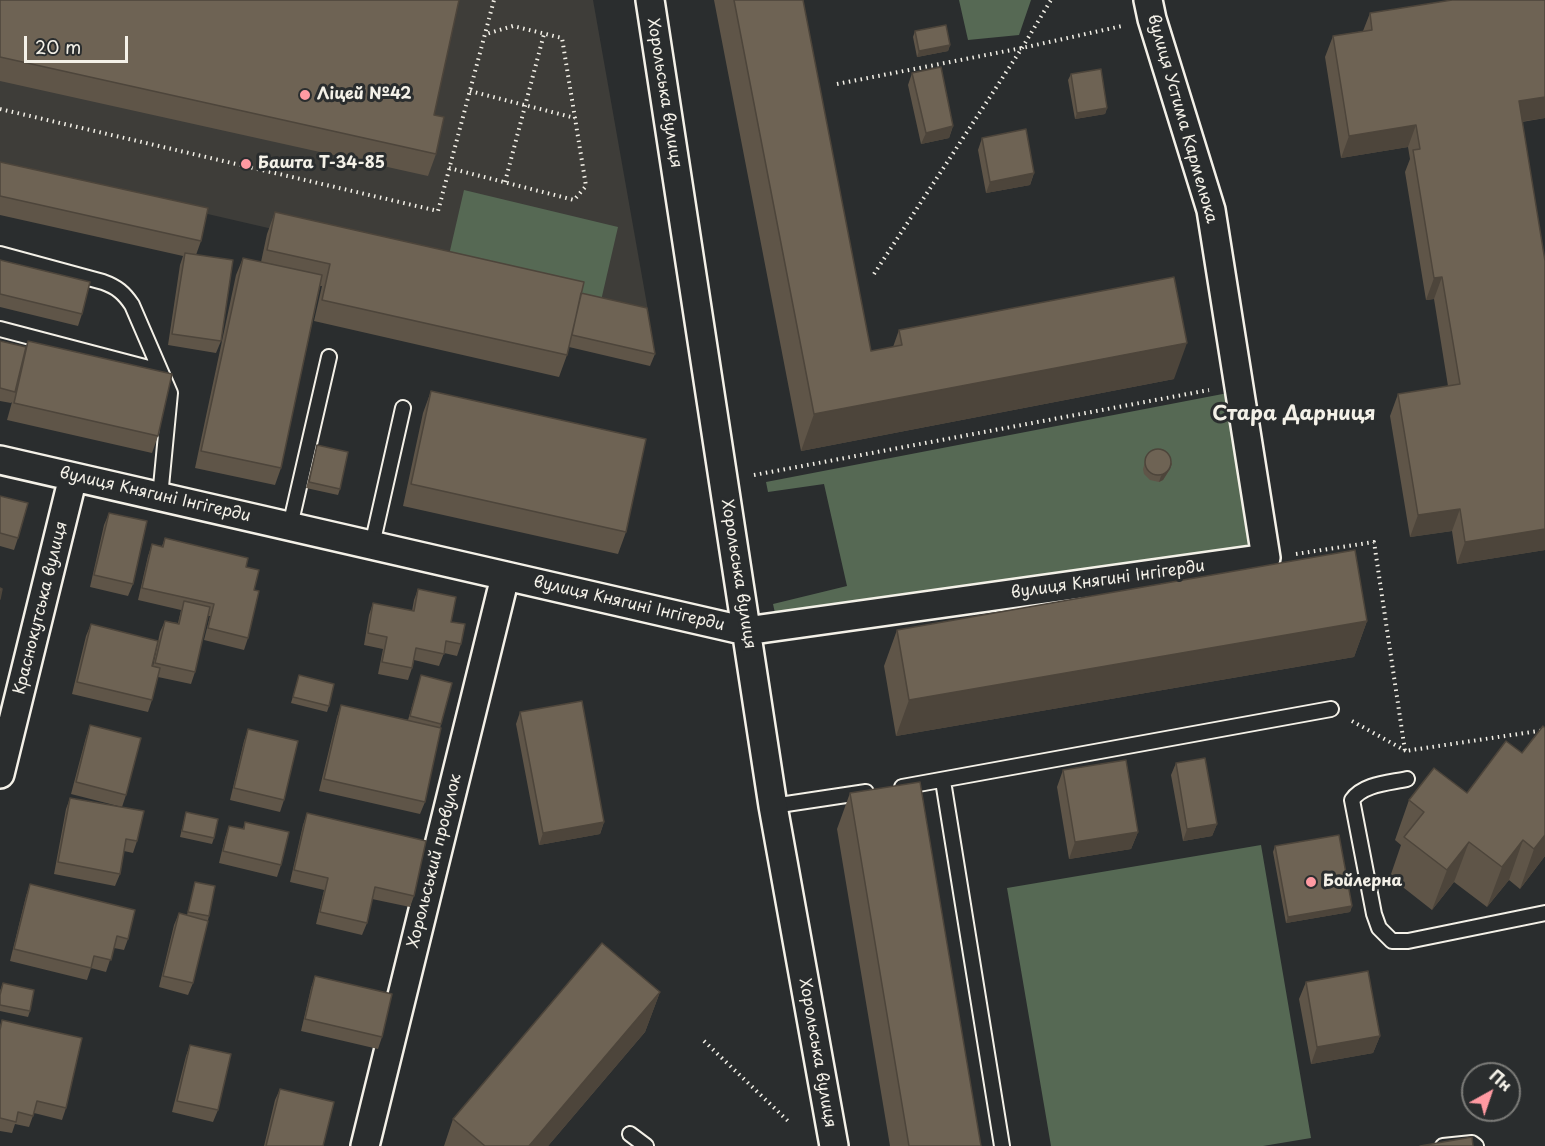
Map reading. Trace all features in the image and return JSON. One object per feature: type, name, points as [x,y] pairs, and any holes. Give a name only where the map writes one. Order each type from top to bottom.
[{"type":"street","name":"Хорольська вулиця","points":[[650,0],[773,806],[834,1146]]},
{"type":"street","name":"вулиця Устима Кармелюка","points":[[1150,10],[1211,210],[1266,558]]},
{"type":"street","name":"вулиця Княгині Інгігерди","points":[[0,460],[505,577],[746,630],[1266,558]]},
{"type":"street","name":"Краснокутська вулиця","points":[[0,774],[73,477]]},
{"type":"street","name":"Хорольський провулок","points":[[365,1146],[505,577]]},
{"type":"lane","points":[[0,254],[114,286],[124,293],[132,305],[170,393],[160,497]]},
{"type":"lane","points":[[0,330],[160,370]]},
{"type":"lane","points":[[290,526],[329,357]]},
{"type":"lane","points":[[372,545],[403,408]]},
{"type":"lane","points":[[773,806],[943,781],[1331,709]]},
{"type":"lane","points":[[1407,779],[1358,792],[1352,800],[1374,914],[1379,928],[1392,941],[1408,941],[1545,913]]},
{"type":"lane","points":[[943,781],[1002,1146]]},
{"type":"lane","points":[[630,1134],[646,1146]]},
{"type":"lane","points":[[1443,1146],[1472,1143],[1476,1146]]},
{"type":"path","points":[[0,109],[438,211],[494,0]]},
{"type":"path","points":[[874,274],[1052,0]]},
{"type":"path","points":[[837,84],[1022,48],[1150,10]]},
{"type":"path","points":[[450,168],[574,200],[586,186],[562,38],[513,26],[485,34]]},
{"type":"path","points":[[505,182],[544,34]]},
{"type":"path","points":[[470,91],[575,118]]},
{"type":"path","points":[[723,481],[1239,385]]},
{"type":"path","points":[[1266,558],[1374,542],[1406,751],[1407,779]]},
{"type":"path","points":[[1331,709],[1406,751],[1545,730]]},
{"type":"path","points":[[704,1041],[788,1121]]},
{"type":"shaded area","name":"Ліцей №42","points":[[0,0],[593,0],[649,316],[0,166]]},
{"type":"green space","points":[[959,0],[1031,0],[1019,35],[968,40]]},
{"type":"green space","points":[[464,190],[618,227],[600,305],[446,268]]},
{"type":"green space","points":[[1233,392],[1255,545],[776,618],[773,604],[847,586],[824,484],[768,492],[766,482]]},
{"type":"green space","points":[[1261,845],[1311,1138],[1263,1146],[1051,1146],[1007,888]]},
{"type":"building","points":[[0,0],[459,0],[434,115],[444,117],[436,154],[0,57]]},
{"type":"building","points":[[734,0],[803,0],[871,351],[902,345],[899,330],[1174,277],[1187,343],[814,414]]},
{"type":"building","points":[[1452,0],[1545,0],[1545,97],[1519,101],[1545,261],[1545,529],[1465,542],[1460,509],[1418,515],[1398,394],[1460,384],[1442,277],[1434,278],[1413,150],[1420,149],[1416,125],[1349,136],[1333,36],[1372,30],[1370,13]]},
{"type":"building","points":[[946,25],[950,45],[919,51],[915,31]]},
{"type":"building","points":[[941,67],[953,126],[926,133],[912,73]]},
{"type":"building","points":[[1101,69],[1107,108],[1077,113],[1071,74]]},
{"type":"building","points":[[1026,129],[1034,173],[990,182],[982,138]]},
{"type":"building","points":[[0,162],[208,208],[201,241],[0,196]]},
{"type":"building","points":[[275,212],[584,282],[567,355],[322,300],[330,264],[267,250]]},
{"type":"building","points":[[185,253],[233,260],[221,341],[172,334]]},
{"type":"building","points":[[243,258],[322,275],[281,468],[201,451]]},
{"type":"building","points":[[0,260],[90,282],[82,314],[0,294]]},
{"type":"building","points":[[581,293],[647,308],[655,354],[572,335]]},
{"type":"building","points":[[0,341],[26,347],[15,392],[0,388]]},
{"type":"building","points":[[28,341],[172,374],[158,436],[14,403]]},
{"type":"building","points":[[431,391],[646,439],[626,532],[411,484]]},
{"type":"building","points":[[317,445],[348,452],[340,489],[309,482]]},
{"type":"building","points":[[1158,449],[1167,453],[1171,462],[1167,471],[1158,475],[1149,471],[1145,462],[1149,453]]},
{"type":"building","points":[[0,496],[28,503],[18,538],[0,533]]},
{"type":"building","points":[[109,513],[147,521],[133,584],[94,575]]},
{"type":"building","points":[[165,538],[248,558],[246,567],[259,570],[254,590],[259,591],[248,638],[208,628],[214,604],[142,588],[152,544],[163,547]]},
{"type":"building","points":[[1355,550],[1367,621],[909,700],[897,630]]},
{"type":"building","points":[[418,589],[456,597],[451,622],[465,624],[461,644],[446,641],[444,654],[416,648],[412,668],[382,662],[387,637],[368,633],[373,603],[414,611]]},
{"type":"building","points":[[184,601],[210,607],[195,672],[155,663],[165,621],[179,624]]},
{"type":"building","points":[[91,624],[158,641],[152,666],[160,668],[152,700],[77,682]]},
{"type":"building","points":[[299,675],[334,684],[329,706],[293,697]]},
{"type":"building","points":[[421,675],[452,683],[441,724],[410,716]]},
{"type":"building","points":[[582,701],[604,822],[543,833],[520,712]]},
{"type":"building","points":[[341,705],[441,728],[425,802],[324,779]]},
{"type":"building","points":[[90,725],[141,738],[126,795],[76,782]]},
{"type":"building","points":[[1543,726],[1545,728],[1545,835],[1534,849],[1523,840],[1502,867],[1469,842],[1447,870],[1404,837],[1424,812],[1409,800],[1434,768],[1467,793],[1506,741],[1522,753]]},
{"type":"building","points":[[248,729],[298,741],[284,800],[234,788]]},
{"type":"building","points":[[1205,758],[1217,824],[1187,829],[1176,763]]},
{"type":"building","points":[[1126,760],[1138,832],[1075,842],[1063,770]]},
{"type":"building","points":[[920,782],[981,1146],[909,1146],[850,793]]},
{"type":"building","points":[[70,798],[144,811],[137,841],[126,839],[120,874],[58,862]]},
{"type":"building","points":[[186,812],[218,819],[214,838],[182,831]]},
{"type":"building","points":[[307,813],[426,841],[414,896],[375,887],[367,923],[320,912],[328,878],[294,870]]},
{"type":"building","points":[[245,822],[289,832],[281,865],[223,851],[229,826],[244,829]]},
{"type":"building","name":"Бойлерна","points":[[1339,835],[1352,906],[1288,917],[1275,846]]},
{"type":"building","points":[[195,882],[215,886],[209,916],[188,912]]},
{"type":"building","points":[[30,884],[135,910],[128,939],[117,936],[111,960],[94,956],[91,968],[14,949]]},
{"type":"building","points":[[179,913],[208,921],[193,983],[163,976]]},
{"type":"building","points":[[602,943],[660,992],[529,1146],[485,1146],[453,1119]]},
{"type":"building","points":[[1368,971],[1380,1036],[1317,1047],[1306,982]]},
{"type":"building","points":[[315,976],[392,994],[382,1037],[305,1019]]},
{"type":"building","points":[[3,983],[34,990],[30,1011],[0,1005]]},
{"type":"building","points":[[2,1020],[82,1038],[66,1108],[37,1101],[33,1116],[18,1112],[16,1122],[0,1118]]},
{"type":"building","points":[[190,1045],[231,1054],[218,1110],[177,1101]]},
{"type":"building","points":[[280,1089],[334,1102],[323,1146],[266,1146]]},
{"type":"building","points":[[1472,1137],[1473,1146],[1420,1146]]},
{"type":"place","name":"Ліцей №42","points":[[305,95]]},
{"type":"place","name":"Башта Т-34-85","points":[[246,164]]},
{"type":"place","name":"Бойлерна","points":[[1311,882]]},
{"type":"district","name":"Стара Дарниця","points":[[1294,414]]}]
